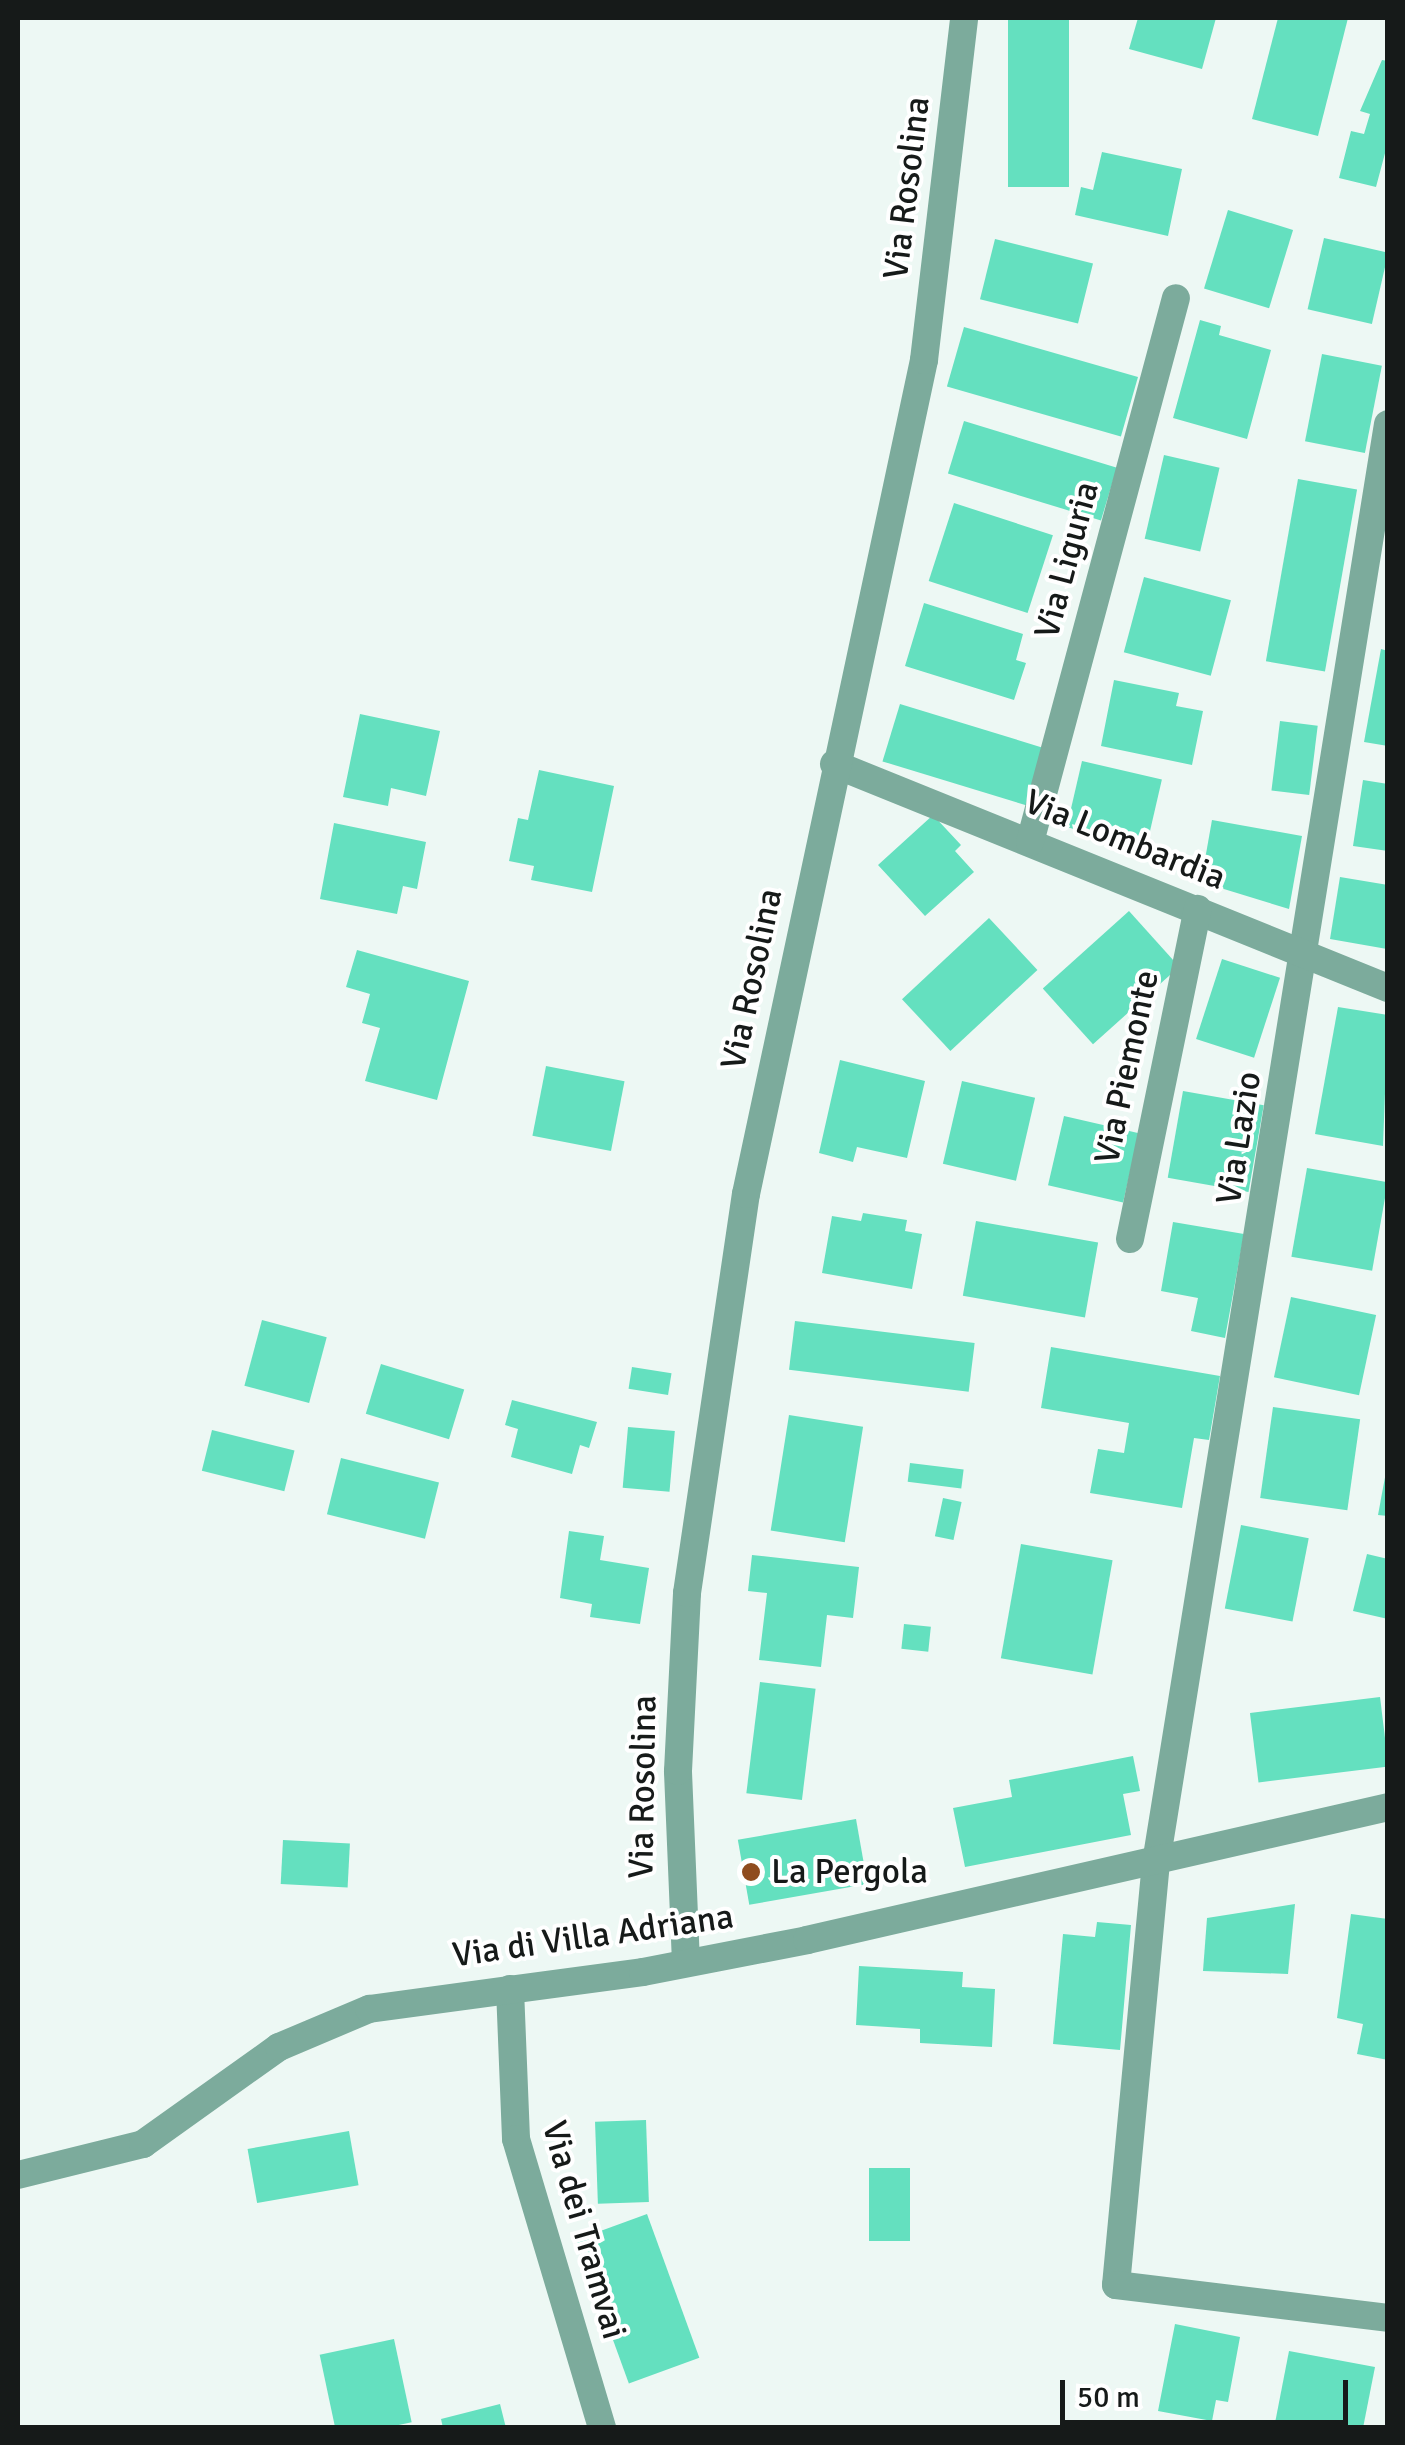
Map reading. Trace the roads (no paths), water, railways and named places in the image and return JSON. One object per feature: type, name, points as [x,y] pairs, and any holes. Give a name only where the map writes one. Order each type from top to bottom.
[{"type":"street","name":"Via Rosolina","points":[[686,1964],[678,1771],[687,1593],[746,1194],[834,764],[924,360],[964,18]]},
{"type":"street","name":"Via Liguria","points":[[1030,842],[1176,298]]},
{"type":"street","name":"Via Lazio","points":[[1388,424],[1336,721],[1306,958],[1156,1862],[1116,2285],[1388,2318]]},
{"type":"street","name":"Via Lombardia","points":[[834,764],[1388,988]]},
{"type":"street","name":"Via Piemonte","points":[[1130,1240],[1198,909]]},
{"type":"street","name":"Via di Villa Adriana","points":[[18,2175],[155,2138],[280,2047],[330,2022],[390,2004],[686,1964],[1156,1862],[1388,1807]]},
{"type":"street","name":"Via dei Tramvai","points":[[510,1989],[509,2073],[518,2150],[602,2428]]},
{"type":"place","name":"La Pergola","points":[[751,1872]]}]
